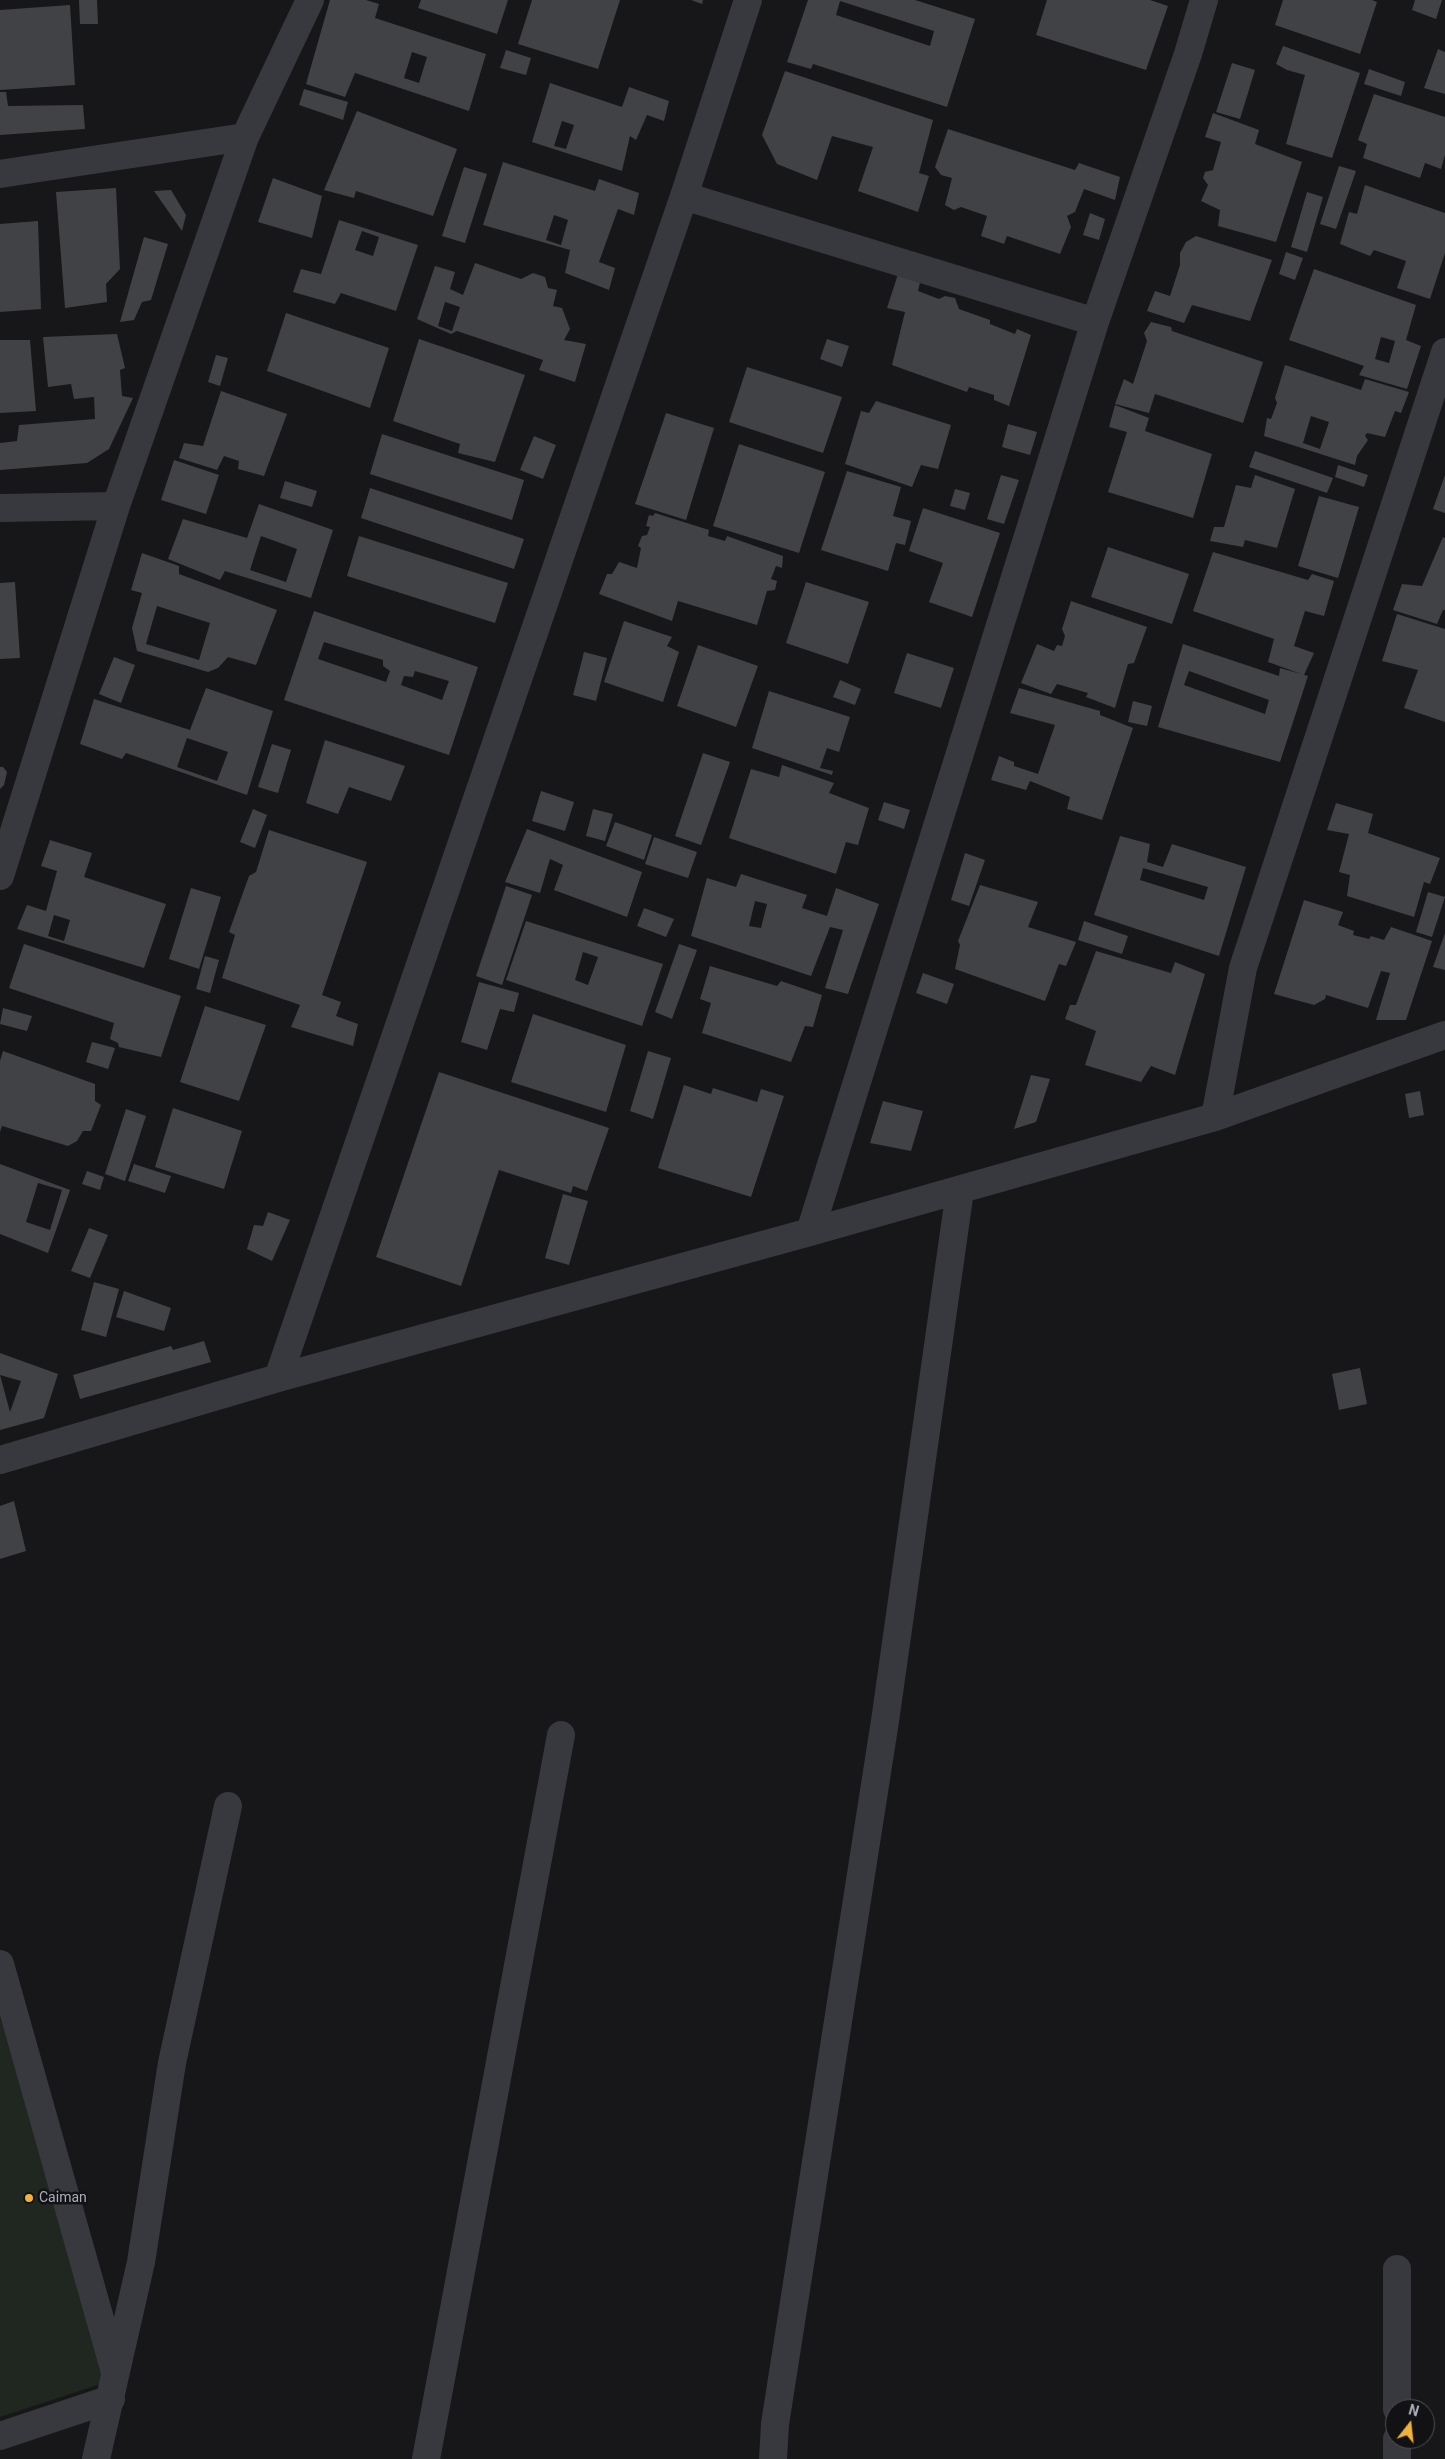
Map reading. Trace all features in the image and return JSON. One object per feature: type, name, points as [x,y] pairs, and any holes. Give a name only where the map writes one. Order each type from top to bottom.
[{"type":"street","points":[[0,876],[5,845],[116,506],[245,138],[310,0]]},
{"type":"street","points":[[278,1378],[684,196],[748,0]]},
{"type":"street","points":[[810,1232],[1095,322],[1188,54],[1204,0]]},
{"type":"street","points":[[0,174],[245,138]]},
{"type":"street","points":[[684,196],[1095,322]]},
{"type":"street","points":[[1215,1117],[1244,968],[1445,352]]},
{"type":"street","points":[[0,508],[116,506]]},
{"type":"street","points":[[0,1460],[278,1378],[810,1232],[1215,1117],[1445,1035]]},
{"type":"street","points":[[773,2459],[775,2424],[885,1721],[960,1190]]},
{"type":"street","points":[[426,2459],[561,1735]]},
{"type":"street","points":[[96,2459],[114,2388],[141,2262],[172,2063],[228,1806]]},
{"type":"street","points":[[0,1964],[114,2388]]},
{"type":"street","points":[[1397,2269],[1397,2399]]},
{"type":"street","points":[[0,2436],[114,2388]]},
{"type":"shaded area","name":"Caiman","points":[[0,2017],[59,2195],[116,2379],[0,2417]]},
{"type":"building","points":[[79,0],[97,0],[98,24],[80,24]]},
{"type":"building","points":[[330,0],[366,0],[379,4],[375,18],[486,54],[469,111],[355,73],[345,97],[306,84]],"holes":[[[412,52],[427,57],[419,83],[404,78]]]},
{"type":"building","points":[[421,0],[508,0],[497,34],[418,8]]},
{"type":"building","points":[[532,0],[620,0],[598,69],[518,44]]},
{"type":"building","points":[[691,0],[703,0],[702,4]]},
{"type":"building","points":[[808,0],[915,0],[975,19],[947,107],[813,64],[811,69],[787,62]],"holes":[[[840,1],[934,31],[930,46],[836,15]]]},
{"type":"building","points":[[1047,0],[1150,0],[1168,6],[1146,70],[1036,35]]},
{"type":"building","points":[[1283,0],[1372,0],[1377,2],[1360,54],[1275,25]]},
{"type":"building","points":[[1415,0],[1442,0],[1436,19],[1412,10]]},
{"type":"building","points":[[70,5],[75,85],[0,90],[0,10]]},
{"type":"building","points":[[1283,46],[1360,73],[1332,158],[1286,144],[1305,75],[1287,70],[1276,64]]},
{"type":"building","points":[[1438,49],[1445,52],[1445,94],[1424,88]]},
{"type":"building","points":[[506,50],[531,58],[526,75],[500,68]]},
{"type":"building","points":[[1232,63],[1255,70],[1240,119],[1216,112]]},
{"type":"building","points":[[1369,69],[1405,82],[1401,96],[1364,84]]},
{"type":"building","points":[[785,71],[933,120],[919,173],[929,176],[918,212],[858,191],[873,147],[832,136],[817,180],[777,164],[762,135]]},
{"type":"building","points":[[550,83],[622,107],[629,87],[669,101],[664,121],[647,115],[636,140],[630,136],[622,171],[532,142]],"holes":[[[562,121],[574,125],[566,149],[554,146]]]},
{"type":"building","points":[[304,89],[348,102],[343,120],[299,105]]},
{"type":"building","points":[[0,92],[6,92],[8,106],[83,105],[85,129],[0,135]]},
{"type":"building","points":[[1374,94],[1445,117],[1445,155],[1441,169],[1425,163],[1420,178],[1363,158],[1367,144],[1358,140]]},
{"type":"building","points":[[357,111],[457,149],[433,216],[356,191],[354,198],[324,190]]},
{"type":"building","points":[[1213,113],[1259,130],[1255,144],[1302,162],[1276,242],[1218,226],[1220,210],[1201,201],[1208,185],[1203,178],[1205,172],[1213,170],[1221,142],[1205,137]]},
{"type":"building","points":[[948,129],[1075,170],[1079,163],[1120,177],[1115,200],[1084,189],[1075,212],[1067,216],[1071,227],[1060,254],[1007,236],[1004,244],[981,236],[987,216],[961,207],[954,210],[945,205],[952,178],[941,175],[935,167]]},
{"type":"building","points":[[503,162],[595,191],[599,179],[639,193],[634,215],[618,209],[599,262],[615,268],[609,290],[565,273],[570,250],[483,225]],"holes":[[[554,215],[568,220],[561,245],[546,240]]]},
{"type":"building","points":[[1339,166],[1356,171],[1336,229],[1320,224]]},
{"type":"building","points":[[464,167],[487,174],[465,243],[442,236]]},
{"type":"building","points":[[273,178],[322,196],[312,238],[258,222]]},
{"type":"building","points":[[1365,185],[1445,213],[1445,253],[1430,299],[1397,288],[1406,261],[1374,250],[1370,256],[1340,244],[1349,212],[1357,214]]},
{"type":"building","points":[[116,188],[120,269],[106,284],[107,302],[65,308],[56,192]]},
{"type":"building","points":[[171,190],[186,215],[182,231],[154,191]]},
{"type":"building","points":[[1307,192],[1323,197],[1307,252],[1291,247]]},
{"type":"building","points":[[1090,213],[1105,219],[1099,240],[1083,235]]},
{"type":"building","points":[[339,220],[418,245],[396,311],[341,293],[335,304],[293,292],[301,269],[321,274]],"holes":[[[362,231],[379,237],[373,256],[355,250]]]},
{"type":"building","points":[[38,221],[41,309],[0,312],[0,224]]},
{"type":"building","points":[[1196,236],[1272,260],[1250,321],[1192,305],[1184,323],[1147,311],[1155,291],[1170,296],[1180,265],[1180,253],[1186,242]]},
{"type":"building","points":[[144,237],[168,244],[151,300],[142,302],[134,320],[120,322]]},
{"type":"building","points":[[1286,252],[1303,258],[1295,280],[1279,274]]},
{"type":"building","points":[[475,263],[521,279],[533,273],[545,277],[548,288],[557,290],[553,306],[562,308],[570,329],[564,340],[586,344],[575,382],[539,370],[543,360],[457,331],[451,334],[417,319],[435,266],[455,272],[450,289],[463,295]],"holes":[[[445,302],[460,307],[452,331],[438,326]]]},
{"type":"building","points":[[1314,269],[1416,305],[1406,340],[1421,346],[1407,389],[1359,375],[1364,366],[1289,340]],"holes":[[[1381,337],[1395,341],[1389,363],[1375,359]]]},
{"type":"building","points":[[899,271],[921,278],[918,291],[939,299],[945,296],[955,298],[959,309],[990,320],[990,324],[1015,334],[1017,329],[1031,335],[1009,406],[994,400],[994,395],[969,387],[967,392],[892,365],[905,312],[887,308]]},
{"type":"building","points":[[286,313],[389,348],[370,408],[267,371]]},
{"type":"building","points":[[1151,322],[1171,327],[1172,331],[1263,362],[1243,423],[1155,394],[1149,413],[1115,404],[1124,379],[1133,384],[1147,341],[1144,333]]},
{"type":"building","points":[[117,334],[125,368],[120,370],[122,396],[133,398],[109,449],[87,463],[0,470],[0,443],[17,441],[19,425],[95,419],[94,397],[74,399],[71,384],[48,387],[43,337]]},
{"type":"building","points":[[419,339],[525,375],[495,462],[458,453],[460,444],[393,421]]},
{"type":"building","points":[[827,339],[849,346],[842,367],[820,359]]},
{"type":"building","points":[[0,340],[30,340],[36,411],[0,413]]},
{"type":"building","points":[[216,355],[228,358],[220,386],[208,382]]},
{"type":"building","points":[[1285,365],[1361,390],[1365,379],[1409,392],[1401,413],[1395,411],[1385,437],[1367,433],[1365,436],[1368,440],[1357,456],[1355,465],[1264,436],[1267,418],[1271,419],[1277,403],[1275,398]],"holes":[[[1311,416],[1329,422],[1320,449],[1303,443]]]},
{"type":"building","points":[[747,367],[842,397],[823,453],[729,422]]},
{"type":"building","points":[[221,391],[287,414],[264,476],[238,469],[239,461],[224,456],[217,470],[179,458],[184,443],[203,446]]},
{"type":"building","points":[[876,401],[951,425],[938,469],[921,465],[912,487],[845,464],[861,411],[869,413]]},
{"type":"building","points":[[1115,405],[1149,418],[1145,431],[1212,454],[1193,518],[1108,492],[1127,432],[1109,427]]},
{"type":"building","points":[[666,413],[714,428],[686,520],[635,504]]},
{"type":"building","points":[[1008,424],[1037,432],[1030,455],[1002,447]]},
{"type":"building","points":[[382,434],[524,480],[512,520],[370,474]]},
{"type":"building","points":[[534,436],[556,445],[543,479],[520,470]]},
{"type":"building","points":[[739,444],[825,472],[799,553],[713,526]]},
{"type":"building","points":[[1255,451],[1333,478],[1327,493],[1249,467]]},
{"type":"building","points":[[174,460],[219,475],[206,514],[161,500]]},
{"type":"building","points":[[1338,465],[1368,475],[1364,487],[1335,477]]},
{"type":"building","points":[[847,471],[901,487],[893,516],[911,521],[905,545],[896,543],[888,571],[821,550]]},
{"type":"building","points":[[1001,475],[1019,480],[1004,524],[987,519]]},
{"type":"building","points":[[1255,475],[1295,489],[1277,548],[1245,540],[1243,547],[1210,541],[1214,527],[1224,527],[1236,485],[1251,488]]},
{"type":"building","points":[[1445,475],[1445,513],[1433,509]]},
{"type":"building","points":[[285,481],[317,491],[312,507],[280,498]]},
{"type":"building","points":[[370,488],[524,539],[514,569],[361,518]]},
{"type":"building","points":[[955,489],[970,493],[965,510],[950,506]]},
{"type":"building","points":[[1319,496],[1359,507],[1338,578],[1298,566]]},
{"type":"building","points":[[259,504],[333,530],[311,598],[225,571],[220,580],[168,559],[183,519],[247,538]],"holes":[[[261,536],[297,549],[286,582],[250,570]]]},
{"type":"building","points":[[923,508],[1000,533],[972,617],[929,602],[943,563],[909,551]]},
{"type":"building","points":[[655,513],[709,530],[708,536],[725,541],[727,536],[783,556],[782,568],[776,566],[771,579],[777,581],[775,590],[767,591],[757,625],[678,601],[672,621],[599,594],[607,574],[612,574],[619,562],[637,568],[641,548],[638,546],[642,536],[647,535],[650,527],[646,526],[649,515],[653,516]]},
{"type":"building","points":[[359,536],[508,583],[495,623],[347,576]]},
{"type":"building","points":[[1443,537],[1445,538],[1445,610],[1443,610],[1437,624],[1393,610],[1402,584],[1422,586]]},
{"type":"building","points":[[1108,547],[1189,574],[1172,624],[1091,597]]},
{"type":"building","points":[[1213,552],[1308,580],[1312,574],[1334,581],[1324,616],[1305,611],[1294,646],[1314,653],[1304,675],[1268,662],[1274,639],[1193,611]]},
{"type":"building","points":[[142,553],[179,566],[179,574],[277,610],[256,665],[228,657],[218,668],[208,672],[137,651],[132,628],[142,593],[131,590]],"holes":[[[157,606],[210,623],[199,660],[146,644]]]},
{"type":"building","points":[[15,582],[20,658],[0,659],[0,583]]},
{"type":"building","points":[[806,582],[869,602],[848,664],[786,643]]},
{"type":"building","points":[[1071,601],[1147,627],[1134,663],[1128,664],[1115,708],[1086,697],[1088,693],[1057,684],[1051,694],[1021,683],[1037,644],[1054,651],[1057,645],[1062,646],[1065,636],[1062,629]]},
{"type":"building","points":[[314,611],[478,667],[449,755],[284,700]],"holes":[[[324,642],[383,660],[383,666],[390,671],[386,682],[318,659]],[[415,671],[449,681],[442,700],[401,685],[404,676],[413,677]]]},
{"type":"building","points":[[1397,614],[1445,629],[1445,722],[1404,708],[1418,670],[1382,661]]},
{"type":"building","points":[[624,621],[672,637],[667,646],[679,652],[663,702],[604,682]]},
{"type":"building","points":[[1183,644],[1279,676],[1280,668],[1308,676],[1280,762],[1158,727]],"holes":[[[1189,671],[1269,700],[1265,714],[1184,685]]]},
{"type":"building","points":[[698,645],[758,666],[736,727],[677,706]]},
{"type":"building","points":[[584,652],[607,658],[596,701],[573,695]]},
{"type":"building","points":[[907,653],[954,668],[941,708],[894,693]]},
{"type":"building","points":[[114,657],[135,665],[121,703],[99,694]]},
{"type":"building","points":[[840,680],[861,689],[855,705],[833,697]]},
{"type":"building","points":[[206,688],[273,711],[247,795],[126,753],[122,759],[80,744],[94,699],[190,730]],"holes":[[[187,738],[228,752],[217,781],[177,767]]]},
{"type":"building","points":[[1019,688],[1100,711],[1100,715],[1133,728],[1102,820],[1067,809],[1070,797],[1030,781],[1026,790],[991,780],[999,756],[1014,762],[1014,766],[1038,774],[1055,725],[1010,713]]},
{"type":"building","points":[[769,691],[850,717],[839,752],[827,748],[820,768],[833,771],[832,775],[752,748]]},
{"type":"building","points":[[1133,701],[1152,706],[1147,726],[1128,722]]},
{"type":"building","points":[[325,740],[405,766],[391,801],[349,787],[338,814],[306,803]]},
{"type":"building","points":[[272,744],[291,750],[278,793],[258,787]]},
{"type":"building","points":[[703,753],[730,762],[701,845],[675,836]]},
{"type":"building","points":[[782,765],[834,783],[829,793],[869,808],[858,845],[846,842],[836,874],[729,838],[751,769],[779,777]]},
{"type":"building","points":[[0,767],[3,767],[7,772],[4,785],[0,789]]},
{"type":"building","points":[[541,791],[574,802],[565,831],[532,821]]},
{"type":"building","points":[[884,802],[910,810],[904,829],[878,820]]},
{"type":"building","points":[[1336,803],[1373,814],[1368,833],[1440,858],[1430,884],[1424,882],[1414,917],[1347,896],[1350,875],[1339,872],[1349,834],[1327,830]]},
{"type":"building","points":[[253,809],[267,815],[255,848],[240,842]]},
{"type":"building","points":[[593,809],[613,814],[605,841],[586,836]]},
{"type":"building","points":[[615,822],[652,835],[644,860],[606,846]]},
{"type":"building","points":[[527,829],[642,872],[627,917],[554,890],[563,865],[550,859],[540,893],[505,882]]},
{"type":"building","points":[[269,830],[367,862],[322,995],[341,1002],[336,1016],[358,1024],[353,1046],[291,1027],[300,1005],[222,978],[235,935],[229,932],[249,876],[256,872]]},
{"type":"building","points":[[1120,836],[1150,844],[1147,862],[1163,867],[1172,844],[1246,867],[1219,956],[1094,915]],"holes":[[[1143,868],[1208,887],[1204,900],[1140,880]]]},
{"type":"building","points":[[654,837],[697,852],[688,878],[645,864]]},
{"type":"building","points":[[50,840],[92,853],[84,877],[166,904],[144,968],[17,929],[27,905],[46,911],[57,871],[41,866]],"holes":[[[54,915],[70,920],[64,941],[48,936]]]},
{"type":"building","points":[[965,853],[985,860],[969,906],[951,900]]},
{"type":"building","points":[[741,874],[807,895],[802,908],[827,916],[836,888],[879,904],[848,994],[825,988],[843,930],[830,927],[811,976],[691,936],[707,878],[736,887]],"holes":[[[755,901],[767,904],[761,928],[749,926]]]},
{"type":"building","points":[[980,885],[1038,902],[1028,927],[1076,942],[1066,966],[1059,964],[1045,1001],[955,969],[960,945],[958,941]]},
{"type":"building","points":[[506,886],[532,895],[502,985],[476,976]]},
{"type":"building","points":[[191,888],[221,897],[199,969],[169,959]]},
{"type":"building","points":[[1428,892],[1445,897],[1432,937],[1416,932]]},
{"type":"building","points":[[1304,900],[1343,912],[1338,925],[1354,931],[1353,935],[1369,939],[1371,936],[1384,940],[1391,927],[1432,941],[1406,1020],[1376,1020],[1390,973],[1381,971],[1368,1008],[1326,995],[1325,999],[1314,1005],[1274,994]]},
{"type":"building","points":[[644,908],[674,919],[666,937],[637,926]]},
{"type":"building","points":[[526,921],[663,964],[642,1026],[506,980]],"holes":[[[583,952],[598,957],[588,985],[575,980]]]},
{"type":"building","points":[[1084,921],[1128,936],[1122,954],[1078,940]]},
{"type":"building","points":[[1445,933],[1445,970],[1433,967]]},
{"type":"building","points":[[24,944],[181,996],[161,1057],[119,1047],[118,1043],[110,1039],[114,1023],[9,988]]},
{"type":"building","points":[[679,944],[697,950],[672,1019],[655,1012]]},
{"type":"building","points":[[1096,951],[1171,973],[1175,962],[1205,974],[1175,1075],[1151,1066],[1141,1082],[1085,1065],[1096,1031],[1065,1019],[1070,1005],[1076,1005]]},
{"type":"building","points":[[205,956],[219,960],[210,993],[196,989]]},
{"type":"building","points":[[710,966],[777,986],[781,981],[822,995],[813,1027],[805,1026],[791,1062],[702,1033],[711,1003],[700,999]]},
{"type":"building","points":[[923,973],[954,984],[947,1004],[916,993]]},
{"type":"building","points":[[479,982],[519,993],[514,1012],[500,1009],[487,1050],[461,1042]]},
{"type":"building","points":[[205,1006],[266,1025],[239,1101],[180,1082]]},
{"type":"building","points":[[3,1008],[32,1016],[27,1031],[0,1024]]},
{"type":"building","points":[[533,1014],[626,1045],[606,1112],[511,1082]]},
{"type":"building","points":[[92,1042],[115,1048],[108,1069],[86,1062]]},
{"type":"building","points":[[3,1051],[95,1084],[95,1101],[101,1105],[91,1131],[83,1131],[77,1141],[68,1146],[2,1126],[0,1132],[0,1061]]},
{"type":"building","points":[[648,1051],[671,1058],[653,1119],[630,1111]]},
{"type":"building","points":[[439,1072],[609,1128],[587,1191],[573,1186],[571,1193],[499,1170],[461,1286],[376,1257]]},
{"type":"building","points":[[1031,1075],[1050,1079],[1036,1122],[1014,1129]]},
{"type":"building","points":[[684,1085],[711,1094],[713,1088],[757,1102],[761,1089],[784,1096],[751,1197],[658,1168]]},
{"type":"building","points":[[1420,1091],[1424,1115],[1409,1118],[1405,1094]]},
{"type":"building","points":[[883,1101],[923,1111],[911,1151],[870,1143]]},
{"type":"building","points":[[173,1108],[242,1131],[224,1189],[155,1167]]},
{"type":"building","points":[[126,1109],[146,1116],[125,1181],[105,1174]]},
{"type":"building","points":[[0,1164],[70,1190],[48,1253],[0,1234]],"holes":[[[38,1183],[62,1190],[50,1230],[26,1222]]]},
{"type":"building","points":[[134,1164],[171,1176],[165,1193],[128,1181]]},
{"type":"building","points":[[87,1171],[104,1177],[100,1190],[82,1184]]},
{"type":"building","points":[[563,1194],[588,1201],[569,1265],[545,1258]]},
{"type":"building","points":[[268,1212],[290,1220],[272,1261],[247,1249],[254,1225],[263,1226]]},
{"type":"building","points":[[89,1228],[108,1235],[90,1278],[71,1271]]},
{"type":"building","points":[[94,1282],[119,1289],[106,1337],[81,1330]]},
{"type":"building","points":[[124,1291],[171,1308],[164,1331],[116,1317]]},
{"type":"building","points":[[204,1341],[211,1362],[80,1399],[73,1375],[171,1346],[173,1350]]},
{"type":"building","points":[[0,1353],[58,1374],[44,1418],[0,1430],[0,1375]],"holes":[[[0,1375],[21,1381],[10,1412]]]},
{"type":"building","points":[[1360,1368],[1367,1404],[1339,1410],[1332,1374]]},
{"type":"building","points":[[14,1501],[26,1551],[0,1559],[0,1506]]},
{"type":"place","name":"Caiman","points":[[29,2198]]}]
